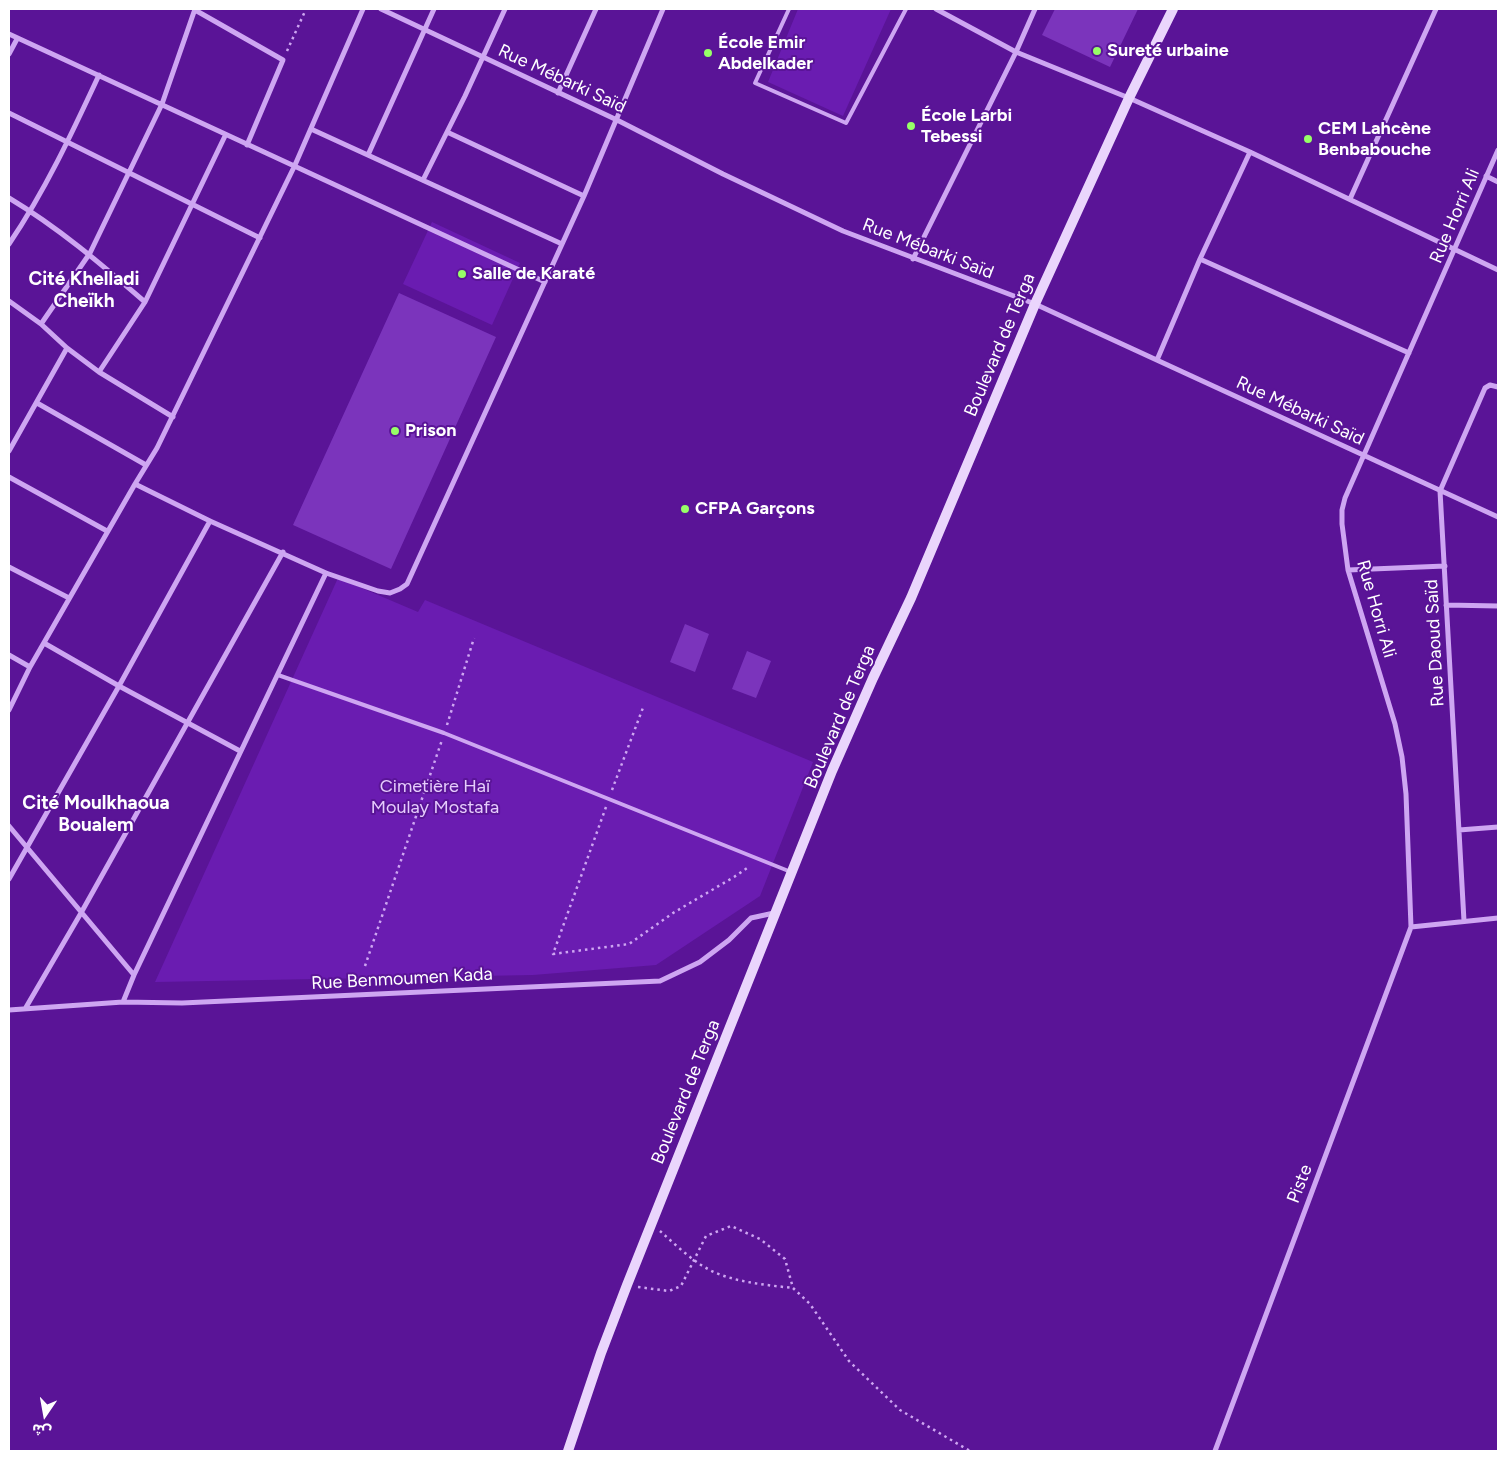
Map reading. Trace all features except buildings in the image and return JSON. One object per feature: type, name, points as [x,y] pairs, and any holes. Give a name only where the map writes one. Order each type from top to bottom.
[{"type":"main road","name":"Boulevard de Terga","points":[[568,1451],[601,1352],[626,1285],[832,772],[910,598],[1034,304],[1129,98],[1173,9]]},
{"type":"street","points":[[41,324],[90,254],[162,104],[195,9],[283,60],[247,145]]},
{"type":"street","points":[[9,710],[69,598],[157,448],[173,417],[295,165],[363,9]]},
{"type":"street","name":"Rue Mébarki Saïd","points":[[381,9],[617,120],[723,174],[843,231],[1034,304],[1497,516]]},
{"type":"street","points":[[368,155],[434,9]]},
{"type":"street","points":[[423,180],[505,9]]},
{"type":"street","points":[[558,93],[596,9]]},
{"type":"street","points":[[135,484],[210,521],[283,552],[326,573],[390,594],[400,590],[406,584],[584,196],[663,9]]},
{"type":"street","points":[[936,9],[1016,52],[1129,98],[1250,152],[1498,270]]},
{"type":"street","points":[[913,259],[1016,52],[1035,9]]},
{"type":"street","points":[[1350,199],[1436,9]]},
{"type":"street","points":[[9,34],[162,104],[225,136],[295,165],[545,282]]},
{"type":"street","points":[[9,54],[17,39]]},
{"type":"street","points":[[9,244],[31,211],[99,75]]},
{"type":"street","points":[[9,113],[260,238]]},
{"type":"street","points":[[311,129],[562,244]]},
{"type":"street","points":[[447,132],[584,196]]},
{"type":"street","points":[[99,372],[144,302],[225,136]]},
{"type":"street","name":"Rue Horri Ali","points":[[1411,927],[1406,794],[1402,757],[1395,724],[1348,570],[1342,510],[1345,498],[1456,250],[1498,150]]},
{"type":"street","points":[[1157,360],[1200,260],[1250,152]]},
{"type":"street","points":[[1486,176],[1498,182]]},
{"type":"street","points":[[9,198],[31,211],[90,254],[144,302]]},
{"type":"street","points":[[1200,260],[1409,353]]},
{"type":"street","points":[[9,301],[41,324],[67,348],[99,372],[173,417]]},
{"type":"street","points":[[9,451],[67,348]]},
{"type":"street","name":"Rue Daoud Saïd","points":[[1464,921],[1440,491],[1485,388],[1490,385],[1498,387]]},
{"type":"street","points":[[37,403],[146,465]]},
{"type":"street","points":[[9,477],[107,531]]},
{"type":"street","points":[[1497,516],[1498,509]]},
{"type":"street","points":[[9,879],[210,521]]},
{"type":"street","points":[[25,1009],[188,724],[283,552]]},
{"type":"street","points":[[9,566],[69,598]]},
{"type":"street","points":[[1348,570],[1444,566]]},
{"type":"street","points":[[123,1002],[134,975],[326,573]]},
{"type":"street","points":[[1446,605],[1498,606]]},
{"type":"street","points":[[44,643],[240,751]]},
{"type":"street","points":[[9,655],[30,668]]},
{"type":"street","points":[[9,826],[134,975]]},
{"type":"street","points":[[1459,830],[1498,827]]},
{"type":"street","name":"Rue Benmoumen Kada","points":[[9,1010],[123,1002],[192,1002],[660,981],[700,962],[729,940],[751,918],[775,912]]},
{"type":"street","points":[[1411,927],[1498,918]]},
{"type":"street","name":"Piste","points":[[1215,1451],[1411,927]]},
{"type":"lane","points":[[789,9],[755,83],[846,123],[906,9]]},
{"type":"lane","points":[[278,675],[444,733],[792,873]]},
{"type":"path","points":[[283,60],[306,9]]},
{"type":"path","points":[[365,966],[474,638]]},
{"type":"path","points":[[644,705],[553,954],[629,944],[673,914],[734,878],[759,859]]},
{"type":"path","points":[[651,1224],[693,1260],[715,1273],[743,1282],[792,1288],[810,1304],[849,1361],[900,1410],[970,1451]]},
{"type":"path","points":[[626,1285],[669,1291],[681,1286],[706,1236],[730,1226],[760,1238],[785,1259],[792,1288]]},
{"type":"green space","points":[[798,9],[891,9],[843,116],[768,82]]},
{"type":"green space","name":"Salle de Karaté","points":[[432,222],[520,263],[492,325],[403,284]]},
{"type":"green space","name":"Cimetière Haï Moulay Mostafa","points":[[338,578],[418,612],[425,600],[813,762],[760,896],[656,965],[533,975],[155,982]]},
{"type":"place","name":"Sureté urbaine","points":[[1097,51]]},
{"type":"place","name":"École Emir Abdelkader","points":[[708,53]]},
{"type":"place","name":"École Larbi Tebessi","points":[[911,126]]},
{"type":"place","name":"CEM Lahcène Benbabouche","points":[[1308,139]]},
{"type":"place","name":"Salle de Karaté","points":[[462,274]]},
{"type":"place","name":"Prison","points":[[395,431]]},
{"type":"place","name":"CFPA Garçons","points":[[685,509]]},
{"type":"district","name":"Cité Khelladi Cheïkh","points":[[84,290]]},
{"type":"district","name":"Cité Moulkhaoua Boualem","points":[[96,814]]}]
